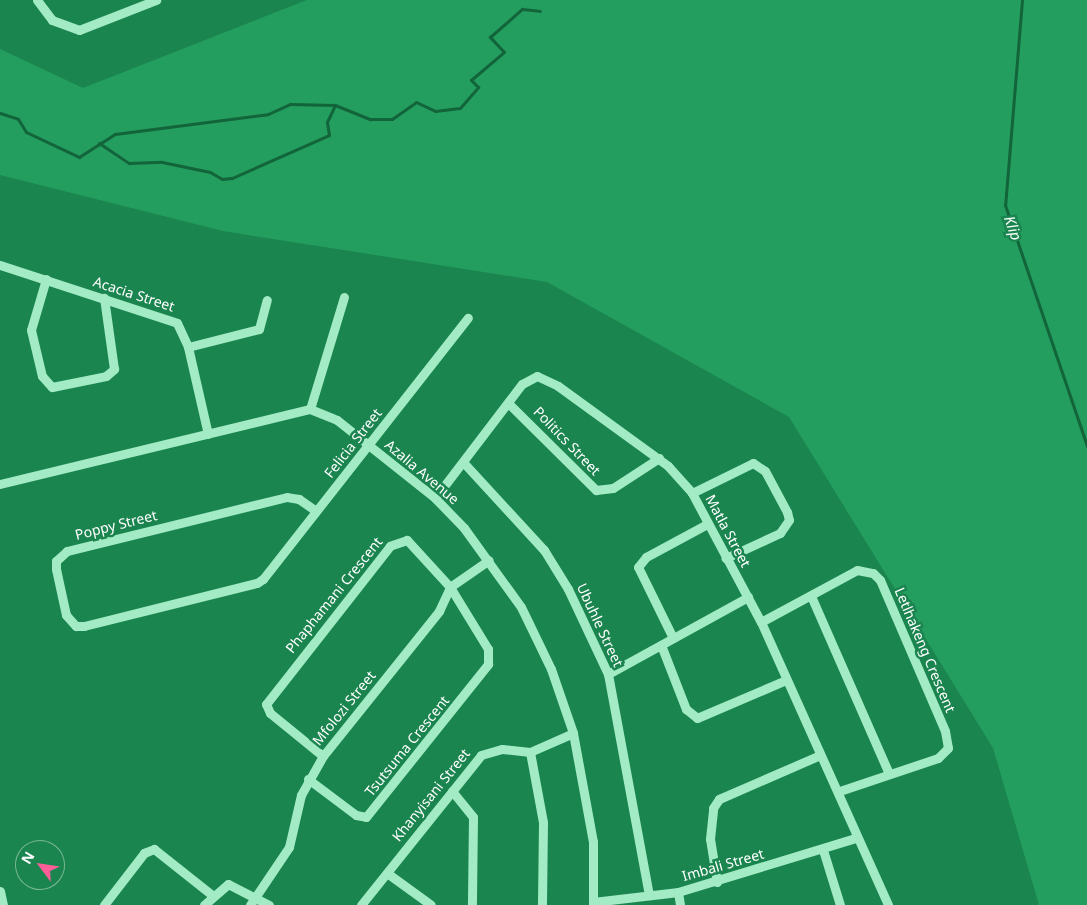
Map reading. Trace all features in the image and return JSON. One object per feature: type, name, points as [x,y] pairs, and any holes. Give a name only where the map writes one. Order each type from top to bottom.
[{"type":"street","points":[[37,0],[52,20],[79,30],[156,0]]},
{"type":"street","name":"Acacia Street","points":[[0,265],[177,323],[188,348],[208,434]]},
{"type":"street","points":[[46,279],[31,330],[42,376],[52,387],[106,376],[114,369],[104,298]]},
{"type":"street","points":[[0,484],[310,409],[344,297]]},
{"type":"street","points":[[188,348],[258,329],[267,300]]},
{"type":"street","name":"Felicia Street","points":[[257,583],[468,318]]},
{"type":"street","name":"Matla Street","points":[[435,498],[508,403],[530,378],[545,379],[659,458],[692,492],[707,524],[761,622],[820,755],[840,791],[856,838],[888,905]]},
{"type":"street","name":"Politics Street","points":[[508,403],[596,490],[613,488],[659,458]]},
{"type":"street","name":"Azalia Avenue","points":[[310,409],[328,414],[435,498],[489,560],[521,607],[551,669],[573,733],[593,842],[593,904]]},
{"type":"street","name":"Ubuhle Street","points":[[463,462],[544,550],[608,674],[649,895]]},
{"type":"street","points":[[692,492],[753,463],[765,471],[787,512],[786,528],[780,533],[726,558]]},
{"type":"street","name":"Poppy Street","points":[[257,583],[76,626],[66,615],[56,561],[67,551],[287,497],[300,499],[316,511]]},
{"type":"street","points":[[673,638],[638,567],[646,556],[707,524]]},
{"type":"street","name":"Phaphamani Crescent","points":[[323,756],[270,713],[268,699],[397,540],[414,545],[450,587],[490,657]]},
{"type":"street","points":[[450,587],[489,560]]},
{"type":"street","name":"Letlhakeng Crescent","points":[[761,622],[857,570],[873,573],[880,580],[949,742],[938,758],[840,791]]},
{"type":"street","name":"Mfolozi Street","points":[[250,905],[289,847],[308,779],[323,756],[439,611],[450,587]]},
{"type":"street","points":[[811,596],[889,774]]},
{"type":"street","points":[[608,674],[748,597]]},
{"type":"street","points":[[661,645],[686,709],[697,718],[786,680]]},
{"type":"street","name":"Tsutsuma Crescent","points":[[308,779],[356,815],[366,817],[483,673],[490,657]]},
{"type":"street","name":"Khanyisani Street","points":[[361,905],[481,755],[502,749],[530,752],[573,733]]},
{"type":"street","points":[[530,752],[543,822],[542,905]]},
{"type":"street","points":[[717,882],[710,839],[713,808],[719,799],[820,755]]},
{"type":"street","points":[[452,791],[473,817],[472,905]]},
{"type":"street","name":"Imbali Street","points":[[593,904],[678,892],[823,850],[856,838]]},
{"type":"street","points":[[104,905],[144,854],[154,850],[212,895]]},
{"type":"street","points":[[823,850],[840,905]]},
{"type":"street","points":[[387,873],[431,905]]},
{"type":"street","points":[[204,905],[212,895],[228,884],[269,905]]},
{"type":"street","points":[[0,891],[4,905]]},
{"type":"street","points":[[678,892],[680,905]]},
{"type":"green space","points":[[307,0],[1087,0],[1087,905],[1039,905],[993,748],[789,417],[547,282],[223,231],[0,175],[0,49],[83,88]]},
{"type":"waterway","name":"Klip","points":[[1022,0],[1005,205],[1087,446]]},
{"type":"waterway","points":[[0,113],[18,119],[26,132],[79,157],[115,134],[268,114],[290,104],[335,105],[370,119],[392,119],[416,102],[435,111],[460,108],[478,87],[471,80],[504,52],[490,37],[522,9],[540,11]]},
{"type":"waterway","points":[[99,143],[129,163],[162,162],[210,172],[222,179],[232,178],[329,135],[327,122],[335,105]]}]
